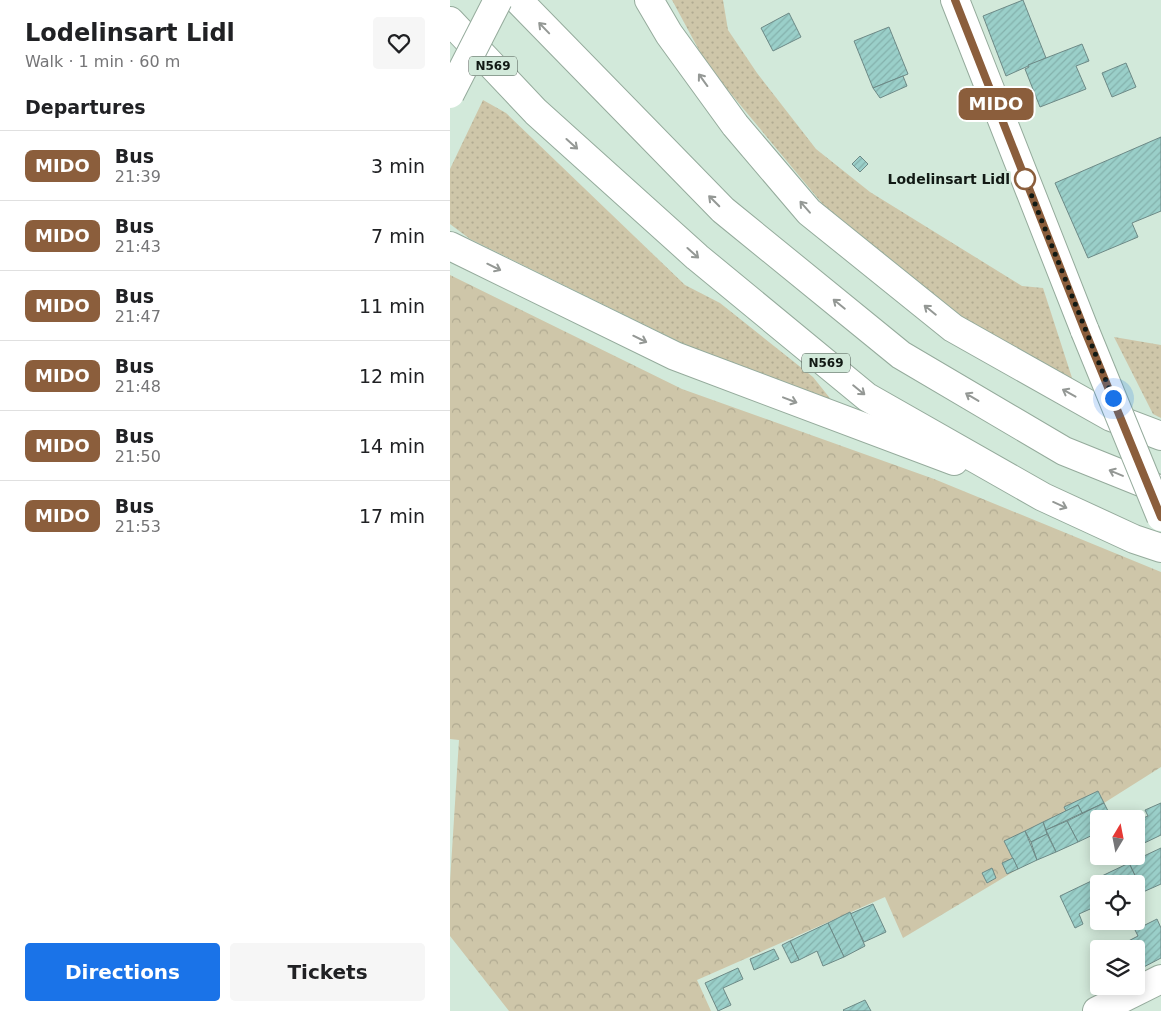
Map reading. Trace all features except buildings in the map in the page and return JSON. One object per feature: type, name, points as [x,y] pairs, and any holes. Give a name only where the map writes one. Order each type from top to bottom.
[{"type":"main road","points":[[450,94],[498,0]]},
{"type":"main road","points":[[518,0],[723,210],[901,355],[1064,451],[1161,490]]},
{"type":"main road","points":[[649,0],[669,34],[735,125],[809,212],[953,328],[1111,417],[1161,436]]},
{"type":"main road","points":[[955,0],[1085,331],[1161,517]]},
{"type":"main road","name":"N569","points":[[450,21],[536,112],[682,244],[867,397],[1031,490],[1134,538],[1161,548]]},
{"type":"main road","points":[[450,246],[675,356],[1031,490]]},
{"type":"main road","points":[[1098,1011],[1161,979]]},
{"type":"green space","points":[[672,0],[723,0],[728,30],[757,73],[816,149],[870,192],[1022,286],[1043,288],[1074,384],[1006,349],[845,231],[707,65]]},
{"type":"green space","points":[[483,100],[506,113],[685,285],[720,303],[813,377],[849,422],[692,348],[470,239],[450,224],[450,169]]},
{"type":"green space","points":[[450,275],[682,389],[934,479],[1161,572],[1161,767],[1104,803],[1063,813],[1005,841],[1018,869],[903,938],[885,897],[697,980],[711,1011],[509,1011],[450,936],[450,882],[459,740],[450,739]]},
{"type":"green space","points":[[1114,337],[1161,345],[1161,418],[1153,414]]},
{"type":"bus line","name":"MIDO","points":[[955,0],[1085,331],[1161,517]]},
{"type":"place","name":"Lodelinsart Lidl","points":[[1025,179]]},
{"type":"route","points":[[1025,179],[1113,398]]}]
